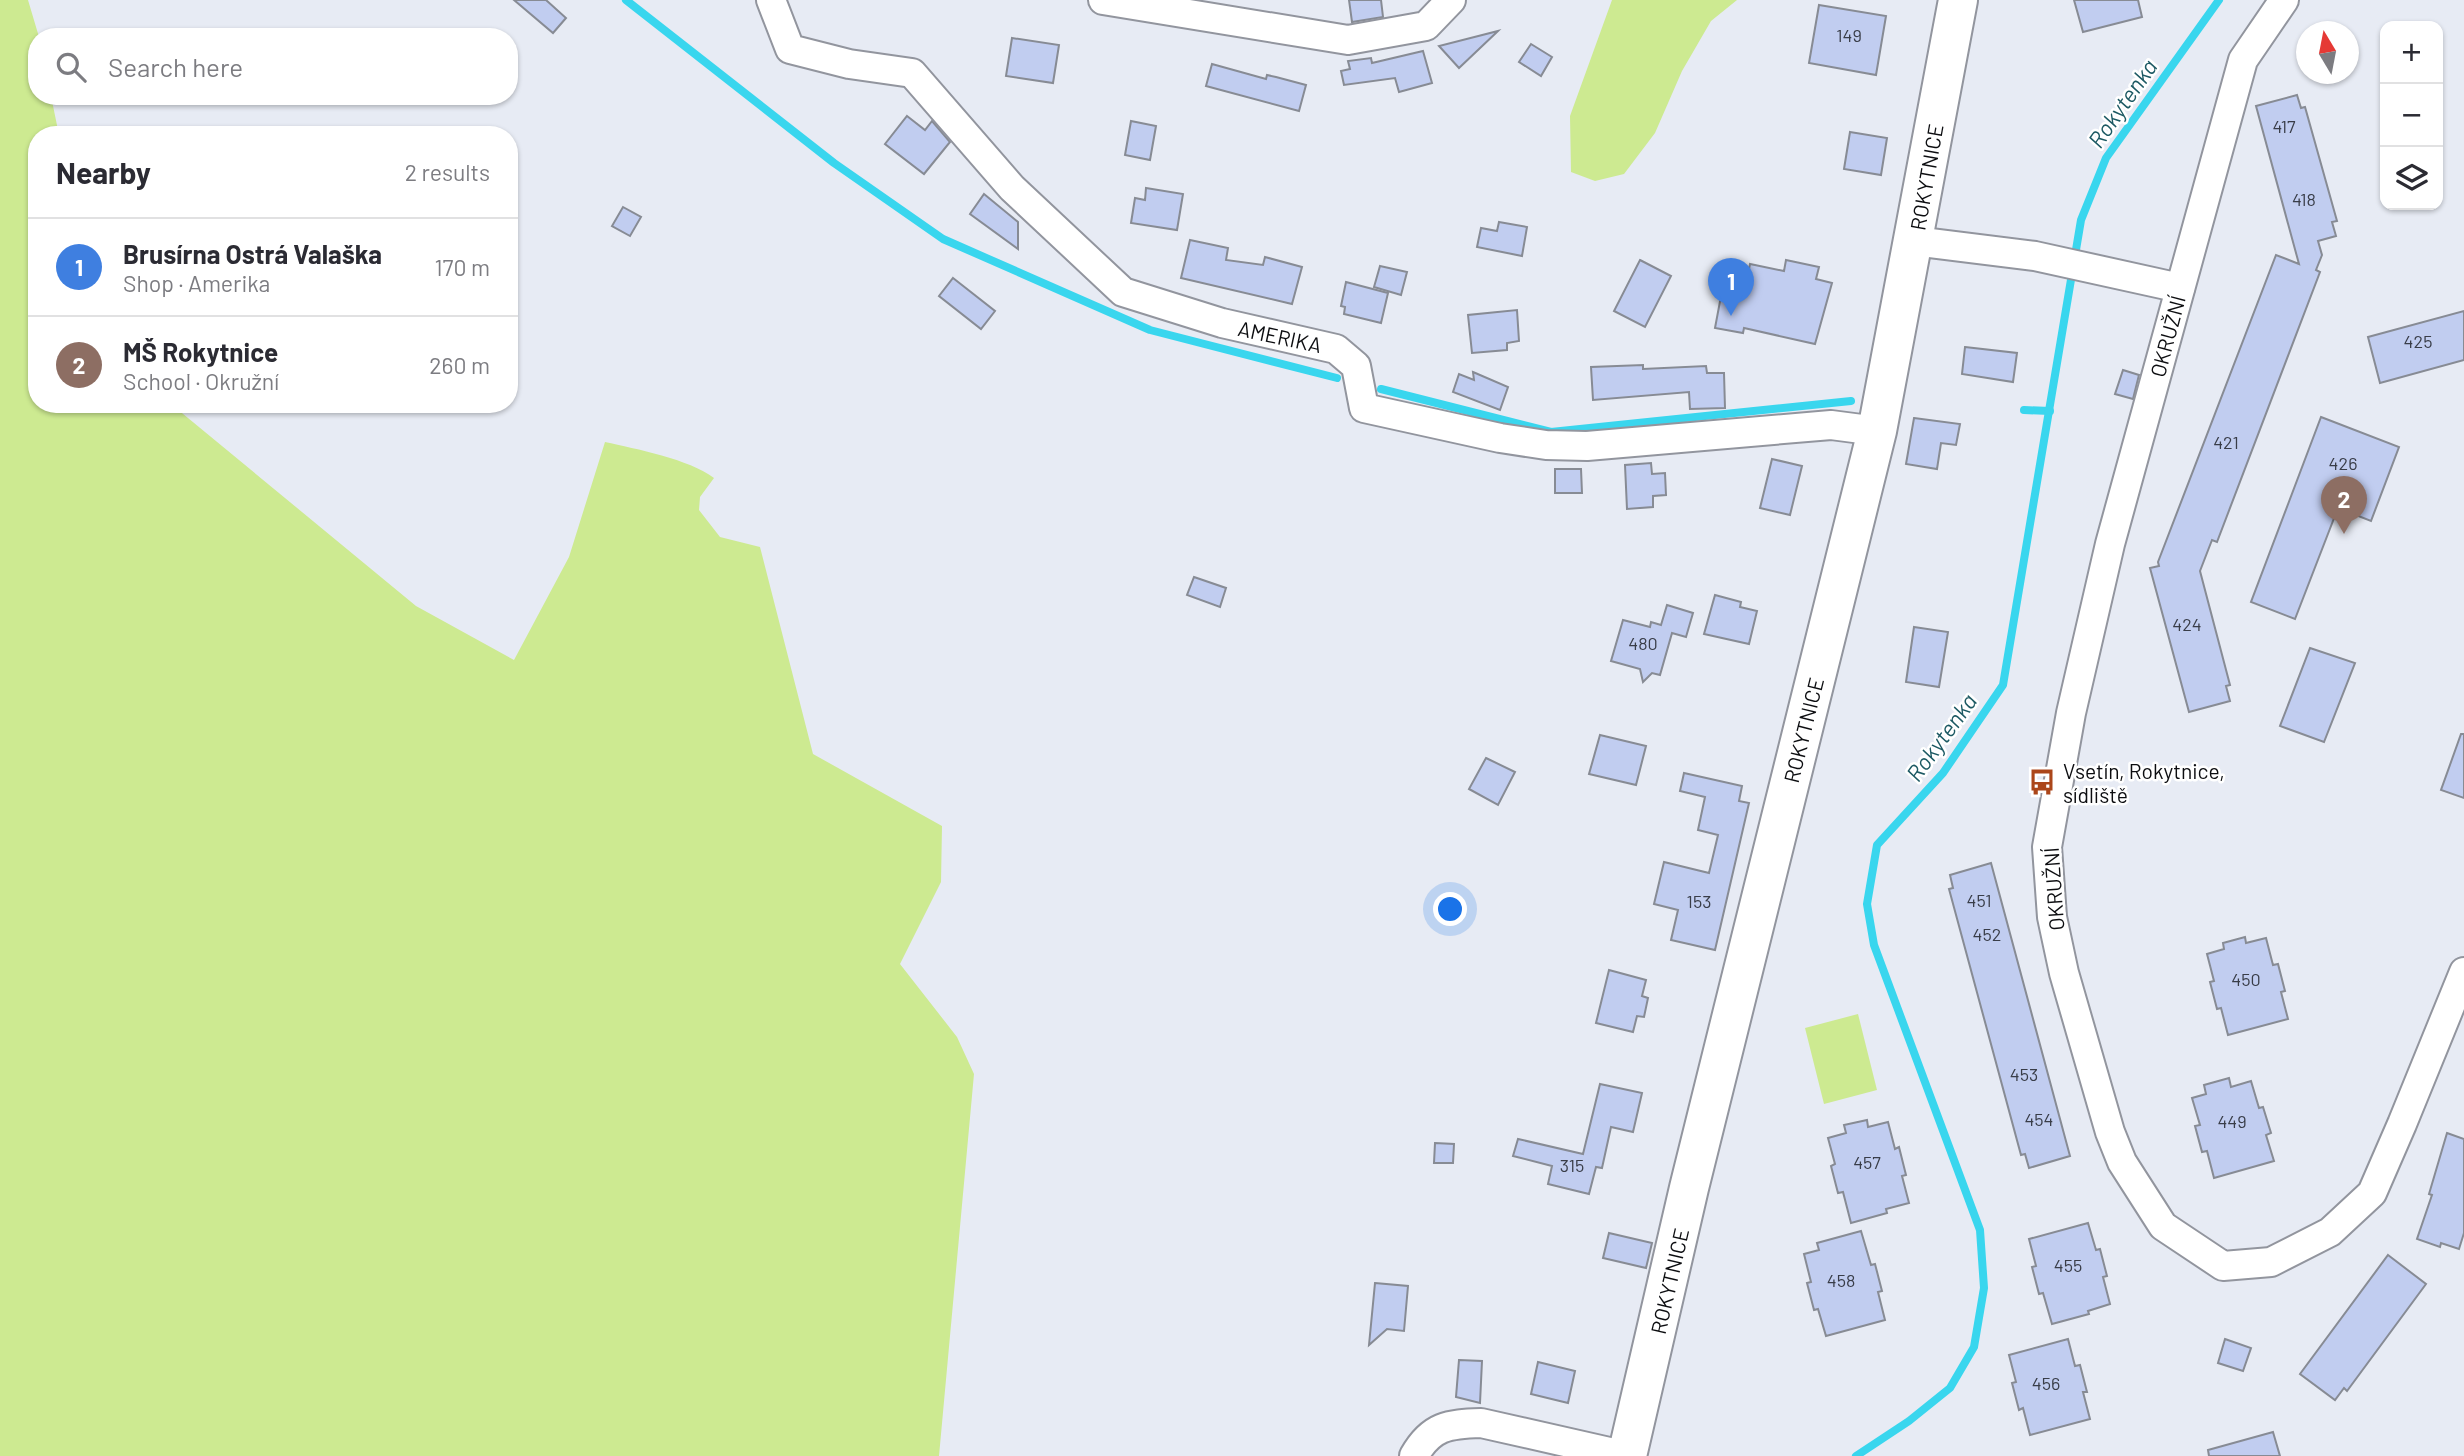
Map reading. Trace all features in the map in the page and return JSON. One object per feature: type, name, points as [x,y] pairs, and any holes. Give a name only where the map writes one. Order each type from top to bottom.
[{"type":"main road","name":"ROKYTNICE","points":[[1627,1456],[1689,1188],[1877,431],[1958,0]]},
{"type":"street","name":"AMERIKA","points":[[771,0],[790,49],[849,64],[912,73],[1012,188],[1123,292],[1222,323],[1336,349],[1356,366],[1364,408],[1546,446],[1587,446],[1831,425],[1877,431]]},
{"type":"street","points":[[1103,0],[1348,40],[1426,26],[1451,0]]},
{"type":"street","name":"OKRUŽNÍ","points":[[2284,0],[2242,60],[2110,544],[2071,713],[2047,847],[2052,917],[2064,974],[2122,1162],[2163,1226],[2223,1266],[2271,1262],[2330,1232],[2372,1193],[2408,1112],[2464,972]]},
{"type":"street","points":[[1914,241],[2035,256],[2180,288]]},
{"type":"street","points":[[1413,1456],[1424,1438],[1439,1429],[1459,1423],[1481,1423],[1627,1456]]},
{"type":"green space","points":[[0,0],[28,0],[36,28],[28,28],[28,105],[53,105],[57,126],[28,126],[28,413],[182,413],[416,606],[514,660],[569,557],[605,442],[691,465],[714,478],[700,497],[699,510],[720,537],[760,547],[813,754],[942,826],[941,882],[900,964],[957,1037],[974,1074],[939,1456],[0,1456]]},
{"type":"green space","points":[[1612,0],[1737,0],[1711,21],[1682,71],[1655,133],[1624,174],[1595,181],[1571,172],[1570,116]]},
{"type":"green space","points":[[1858,1014],[1877,1090],[1824,1104],[1805,1028]]},
{"type":"building","points":[[514,0],[546,0],[566,18],[553,33]]},
{"type":"building","points":[[1349,0],[1381,0],[1383,17],[1352,22]]},
{"type":"building","points":[[2074,0],[2138,0],[2142,17],[2083,32]]},
{"type":"building","points":[[1819,5],[1886,16],[1876,75],[1809,63]]},
{"type":"building","points":[[1498,31],[1459,68],[1439,46]]},
{"type":"building","points":[[1012,38],[1059,45],[1053,83],[1006,76]]},
{"type":"building","points":[[1531,44],[1552,57],[1541,76],[1519,62]]},
{"type":"building","points":[[1423,51],[1432,83],[1399,92],[1395,78],[1344,85],[1341,71],[1350,69],[1348,61],[1371,58],[1372,63]]},
{"type":"building","points":[[1212,64],[1266,79],[1267,75],[1306,85],[1299,111],[1206,86]]},
{"type":"building","points":[[2297,95],[2301,108],[2305,107],[2337,221],[2332,222],[2336,236],[2318,241],[2322,255],[2316,270],[2320,272],[2217,542],[2212,540],[2200,571],[2230,685],[2226,686],[2230,701],[2189,712],[2150,568],[2159,566],[2158,562],[2276,255],[2299,264],[2256,106]]},
{"type":"building","points":[[907,116],[925,130],[932,121],[950,142],[924,174],[885,144]]},
{"type":"building","points":[[1131,121],[1156,126],[1150,160],[1125,155]]},
{"type":"building","points":[[1850,132],[1887,138],[1881,175],[1844,169]]},
{"type":"building","points":[[1146,188],[1183,194],[1177,230],[1131,223],[1135,198],[1145,200]]},
{"type":"building","points":[[984,194],[1018,222],[1018,249],[970,214]]},
{"type":"building","points":[[623,207],[641,217],[630,236],[612,226]]},
{"type":"building","points":[[1499,222],[1527,227],[1522,256],[1477,247],[1481,228],[1497,231]]},
{"type":"building","points":[[1190,240],[1228,248],[1226,260],[1263,265],[1265,257],[1302,267],[1292,304],[1181,278]]},
{"type":"building","points":[[1640,260],[1671,276],[1645,327],[1614,311]]},
{"type":"building","points":[[1786,260],[1819,267],[1816,279],[1832,283],[1815,344],[1744,328],[1743,333],[1715,328],[1721,296],[1743,299],[1750,264],[1784,271]]},
{"type":"building","points":[[1380,266],[1407,272],[1401,295],[1374,287]]},
{"type":"building","points":[[953,278],[995,311],[981,329],[939,296]]},
{"type":"building","points":[[1346,282],[1388,293],[1381,323],[1344,314],[1345,307],[1341,306]]},
{"type":"building","points":[[1517,310],[1519,341],[1507,343],[1507,350],[1472,353],[1468,315]]},
{"type":"building","points":[[2464,311],[2464,360],[2380,383],[2368,337]]},
{"type":"building","points":[[1965,347],[2017,353],[2013,382],[1962,374]]},
{"type":"building","points":[[1643,365],[1643,369],[1706,366],[1707,373],[1724,373],[1725,408],[1690,409],[1689,392],[1593,400],[1591,367]]},
{"type":"building","points":[[2123,370],[2139,375],[2133,399],[2115,394]]},
{"type":"building","points":[[1473,372],[1508,387],[1500,410],[1453,392],[1459,374],[1474,380]]},
{"type":"building","points":[[2321,417],[2399,447],[2371,521],[2338,508],[2295,619],[2251,602]]},
{"type":"building","points":[[1914,418],[1960,424],[1956,445],[1941,443],[1937,469],[1906,464]]},
{"type":"building","points":[[1772,459],[1802,466],[1790,515],[1760,508]]},
{"type":"building","points":[[1651,463],[1652,474],[1665,473],[1666,495],[1653,496],[1653,507],[1627,509],[1625,465]]},
{"type":"building","points":[[1555,469],[1581,469],[1582,493],[1555,493]]},
{"type":"building","points":[[1194,577],[1226,588],[1220,607],[1187,595]]},
{"type":"building","points":[[1715,595],[1741,602],[1740,607],[1757,611],[1749,644],[1704,634]]},
{"type":"building","points":[[1667,605],[1693,613],[1686,637],[1672,633],[1660,675],[1652,673],[1643,682],[1640,669],[1611,661],[1623,620],[1650,627],[1651,622],[1661,625]]},
{"type":"building","points":[[1914,627],[1948,632],[1939,687],[1906,682]]},
{"type":"building","points":[[2310,648],[2355,663],[2324,742],[2280,726]]},
{"type":"building","points":[[2461,734],[2464,734],[2464,798],[2441,790]]},
{"type":"building","points":[[1600,735],[1646,746],[1636,785],[1589,774]]},
{"type":"building","points":[[1486,758],[1515,772],[1498,805],[1469,789]]},
{"type":"building","points":[[1684,773],[1742,786],[1739,801],[1749,803],[1715,950],[1671,940],[1678,910],[1654,904],[1664,862],[1709,873],[1718,835],[1698,830],[1705,797],[1680,791]]},
{"type":"building","points":[[1991,863],[2070,1156],[2029,1168],[2025,1154],[2021,1155],[1949,889],[1953,888],[1950,875]]},
{"type":"building","points":[[2245,937],[2246,943],[2266,938],[2273,965],[2278,964],[2288,1019],[2228,1035],[2210,982],[2214,981],[2207,954],[2224,949],[2223,943]]},
{"type":"building","points":[[1609,970],[1646,980],[1642,996],[1648,998],[1644,1017],[1637,1016],[1633,1032],[1596,1023]]},
{"type":"building","points":[[2229,1078],[2231,1087],[2251,1081],[2259,1108],[2263,1107],[2271,1133],[2266,1135],[2274,1161],[2214,1178],[2207,1151],[2202,1152],[2195,1126],[2200,1125],[2192,1098],[2206,1094],[2204,1085]]},
{"type":"building","points":[[1600,1084],[1642,1093],[1633,1132],[1611,1127],[1602,1168],[1596,1167],[1589,1194],[1548,1184],[1552,1166],[1513,1156],[1518,1139],[1583,1154]]},
{"type":"building","points":[[1867,1120],[1868,1127],[1888,1122],[1895,1149],[1899,1147],[1906,1175],[1902,1176],[1909,1203],[1886,1209],[1887,1213],[1851,1223],[1843,1192],[1838,1193],[1831,1166],[1835,1164],[1828,1138],[1846,1133],[1844,1125]]},
{"type":"building","points":[[2447,1133],[2464,1139],[2464,1233],[2459,1249],[2441,1243],[2440,1247],[2417,1239],[2432,1195],[2429,1194]]},
{"type":"building","points":[[1435,1143],[1454,1144],[1453,1163],[1434,1163]]},
{"type":"building","points":[[2088,1223],[2096,1250],[2100,1249],[2110,1304],[2088,1311],[2089,1314],[2052,1324],[2043,1293],[2039,1294],[2029,1239]]},
{"type":"building","points":[[1861,1231],[1871,1265],[1875,1264],[1882,1291],[1878,1292],[1885,1320],[1826,1336],[1818,1309],[1814,1310],[1807,1283],[1811,1282],[1804,1254],[1819,1250],[1817,1243]]},
{"type":"building","points":[[1609,1233],[1652,1243],[1646,1268],[1603,1258]]},
{"type":"building","points":[[2388,1255],[2426,1284],[2347,1391],[2344,1388],[2335,1400],[2300,1374]]},
{"type":"building","points":[[1375,1283],[1408,1286],[1404,1331],[1387,1329],[1369,1345]]},
{"type":"building","points":[[2068,1339],[2075,1366],[2080,1365],[2090,1419],[2030,1435],[2023,1408],[2019,1410],[2009,1355]]},
{"type":"building","points":[[2225,1339],[2251,1348],[2243,1371],[2218,1363]]},
{"type":"building","points":[[1459,1360],[1482,1361],[1480,1403],[1456,1397]]},
{"type":"building","points":[[1538,1362],[1575,1371],[1568,1403],[1531,1394]]},
{"type":"building","points":[[2273,1432],[2280,1456],[2209,1456],[2208,1450]]},
{"type":"waterway","points":[[626,0],[834,163],[943,239],[1150,330],[1337,378]]},
{"type":"waterway","name":"Rokytenka","points":[[1856,1456],[1909,1421],[1950,1388],[1974,1347],[1984,1288],[1980,1230],[1874,945],[1867,904],[1877,845],[1943,773],[2003,685],[2081,220],[2106,158],[2219,0]]},
{"type":"waterway","points":[[1381,389],[1551,432],[1851,401]]},
{"type":"waterway","points":[[2024,410],[2050,411]]},
{"type":"place","name":"Brusírna Ostrá Valaška","points":[[1731,316]]},
{"type":"place","name":"MŠ Rokytnice","points":[[2344,534]]},
{"type":"place","name":"Vsetín, Rokytnice, sídliště","points":[[2042,782]]}]
